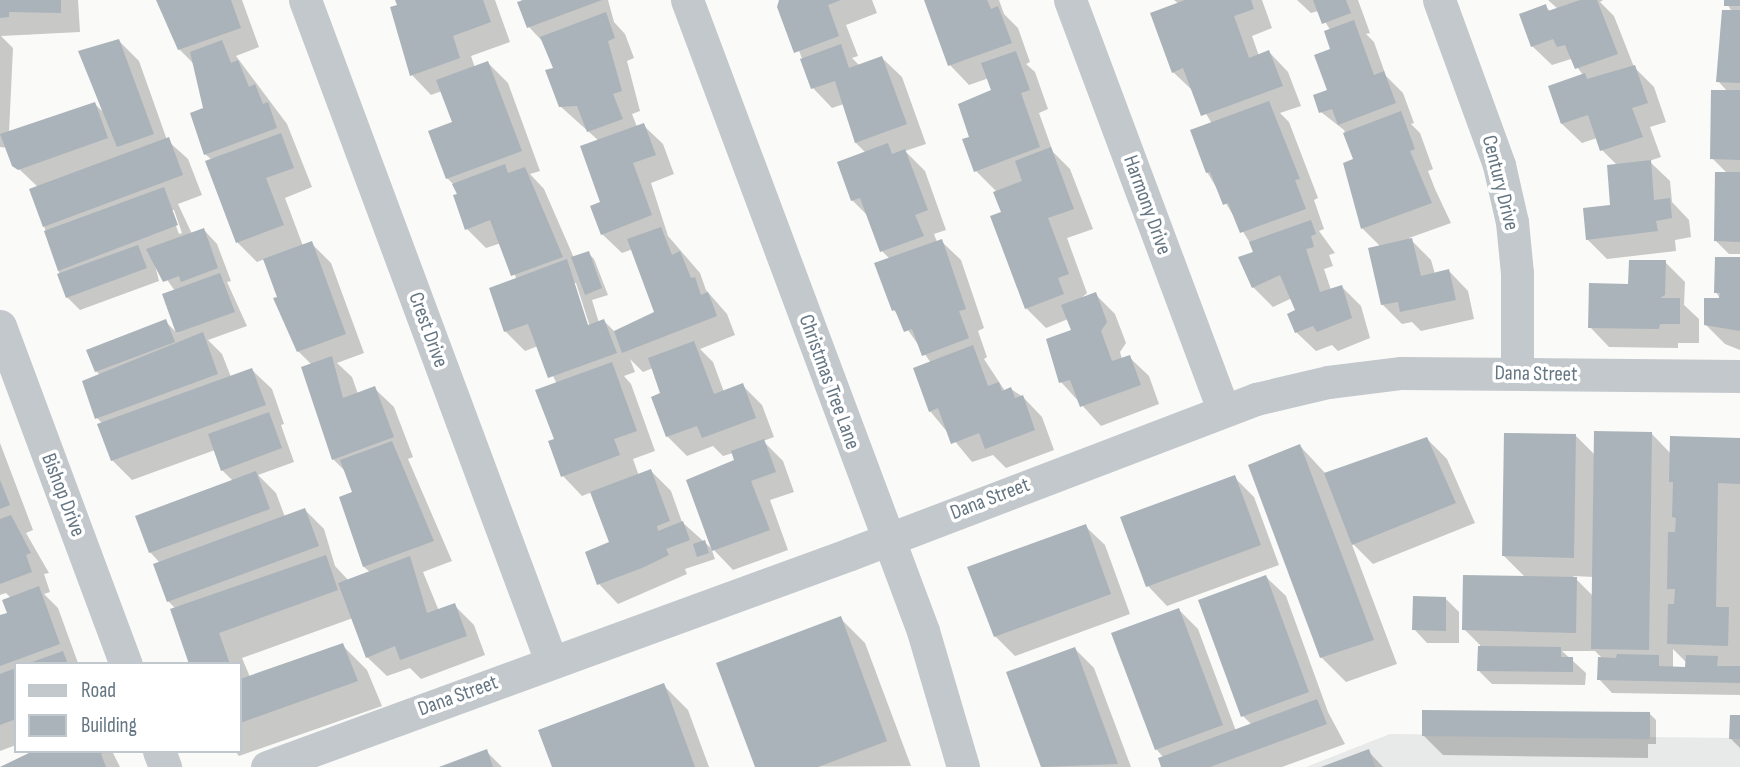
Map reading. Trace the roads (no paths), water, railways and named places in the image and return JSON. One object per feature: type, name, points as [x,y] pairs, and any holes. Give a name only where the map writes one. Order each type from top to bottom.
[{"type":"street","name":"Crest Drive","points":[[305,0],[551,661]]},
{"type":"street","name":"Christmas Tree Lane","points":[[687,0],[923,631],[963,767]]},
{"type":"street","name":"Harmony Drive","points":[[1070,0],[1223,410]]},
{"type":"street","name":"Century Drive","points":[[1439,0],[1499,164],[1512,222],[1517,273],[1517,373]]},
{"type":"street","name":"Bishop Drive","points":[[0,326],[126,662]]},
{"type":"street","name":"Dana Street","points":[[267,767],[887,539],[1223,410],[1328,382],[1401,373],[1740,376]]}]
